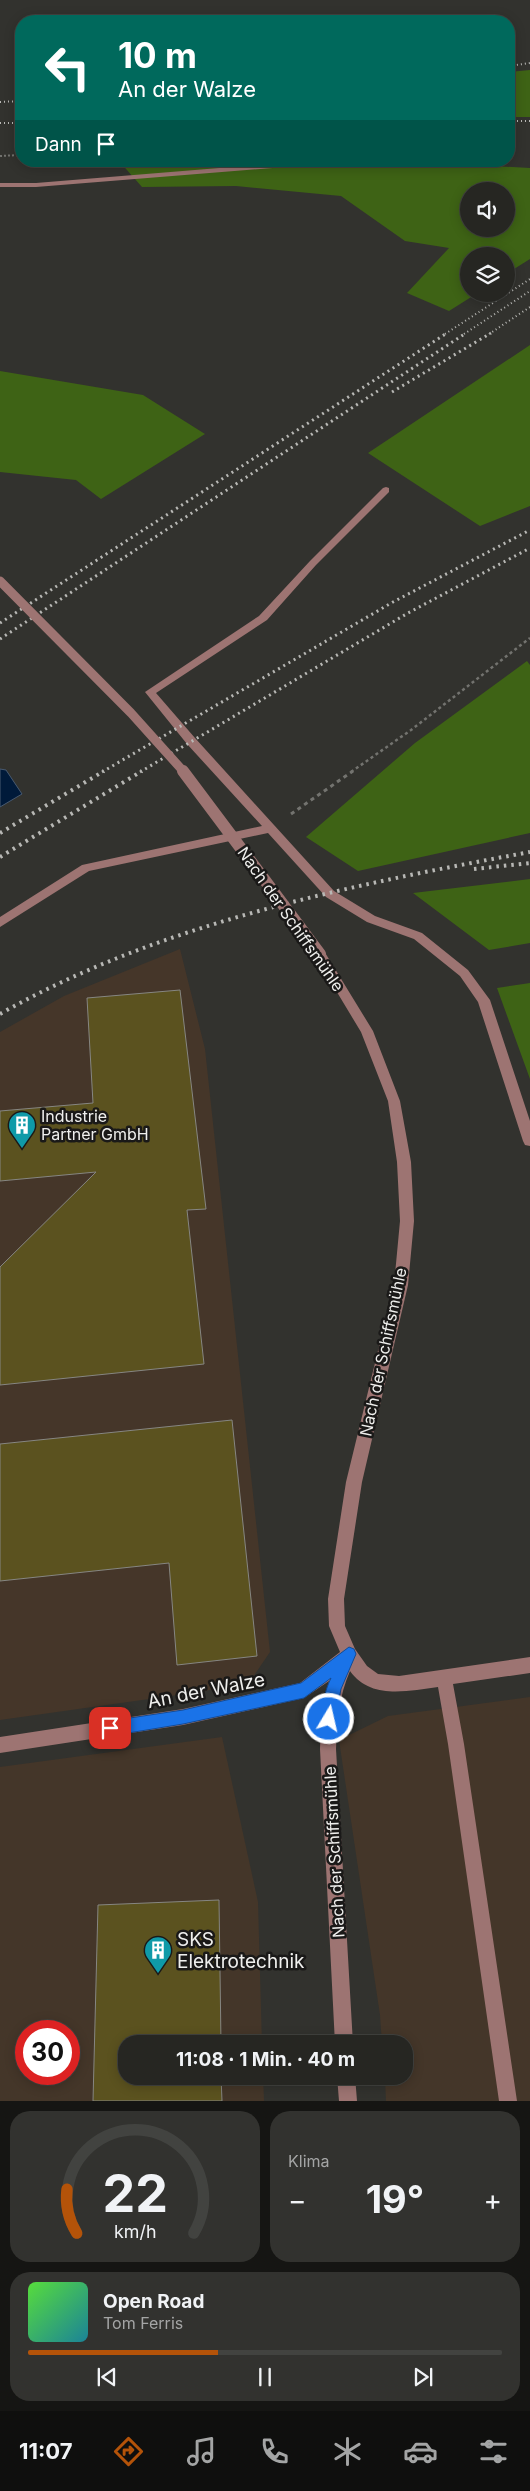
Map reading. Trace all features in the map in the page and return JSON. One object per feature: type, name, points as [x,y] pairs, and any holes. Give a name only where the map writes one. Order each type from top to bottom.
[{"type":"street","points":[[0,185],[36,185],[260,167]]},
{"type":"street","points":[[386,490],[313,563],[263,618],[150,692],[191,741],[330,894],[371,919],[418,936],[464,973],[484,1000],[530,1141]]},
{"type":"street","name":"Nach der Schiffsmühle","points":[[0,582],[131,713],[189,777],[320,954],[367,1031],[394,1101],[404,1162],[407,1221],[401,1285],[354,1482],[336,1599],[337,1626],[349,1654],[334,1688],[328,1748],[344,2035]]},
{"type":"street","points":[[0,923],[86,868],[271,828]]},
{"type":"street","points":[[349,1654],[360,1672],[375,1682],[400,1684],[530,1664]]},
{"type":"street","name":"An der Walze","points":[[0,1745],[183,1717],[304,1690],[349,1654]]},
{"type":"street","points":[[444,1677],[456,1744],[508,2101]]},
{"type":"street","points":[[347,2085],[348,2101]]},
{"type":"path","points":[[0,156],[15,155]]},
{"type":"path","points":[[271,828],[411,730],[530,638]]},
{"type":"shaded area","points":[[180,949],[205,1049],[270,1652],[253,1677],[206,1691],[0,1720],[0,1032],[64,996]]},
{"type":"shaded area","points":[[530,1697],[530,2101],[386,2101],[385,2085],[413,2085],[413,2035],[381,2035],[339,1740],[388,1716]]},
{"type":"shaded area","points":[[222,1737],[258,1902],[262,2035],[118,2035],[118,2085],[263,2085],[264,2101],[0,2101],[0,1767]]},
{"type":"green space","points":[[530,70],[530,117],[515,117],[515,71]]},
{"type":"green space","points":[[124,167],[530,168],[530,259],[515,268],[515,247],[460,247],[460,302],[463,302],[449,311],[407,293],[449,248],[405,241],[341,196],[236,186],[142,187]]},
{"type":"green space","points":[[530,345],[530,506],[480,526],[368,453]]},
{"type":"green space","points":[[0,371],[143,395],[205,434],[101,499],[76,480],[0,472]]},
{"type":"green space","points":[[527,661],[530,665],[530,833],[358,871],[306,837],[415,743]]},
{"type":"green space","points":[[530,879],[530,943],[489,950],[413,893]]},
{"type":"green space","points":[[530,983],[530,1079],[497,988]]},
{"type":"water","points":[[0,769],[6,770],[22,794],[0,807]]},
{"type":"building","points":[[180,990],[206,1209],[187,1210],[204,1364],[0,1385],[0,1267],[96,1172],[0,1181],[0,1111],[93,1103],[87,998]]},
{"type":"building","points":[[232,1420],[257,1656],[177,1665],[169,1563],[0,1581],[0,1444]]},
{"type":"building","name":"SKS Elektrotechnik","points":[[219,1900],[221,2035],[118,2035],[118,2085],[221,2085],[222,2101],[93,2101],[98,1905]]},
{"type":"railway","points":[[515,65],[530,63]]},
{"type":"railway","points":[[0,102],[15,101]]},
{"type":"railway","points":[[515,121],[530,121]]},
{"type":"railway","points":[[0,123],[15,123]]},
{"type":"railway","points":[[445,334],[530,279]]},
{"type":"railway","points":[[464,334],[530,291]]},
{"type":"railway","points":[[489,334],[530,307]]},
{"type":"railway","points":[[0,623],[447,333]]},
{"type":"railway","points":[[0,639],[466,333]]},
{"type":"railway","points":[[392,392],[491,333]]},
{"type":"railway","points":[[102,772],[393,602],[530,530]]},
{"type":"railway","points":[[140,772],[408,613],[530,548]]},
{"type":"railway","points":[[0,833],[104,771]]},
{"type":"railway","points":[[0,857],[142,771]]},
{"type":"railway","points":[[0,1014],[61,982],[125,955],[191,931],[258,911],[394,878],[530,852]]},
{"type":"railway","points":[[474,869],[530,863]]},
{"type":"place","name":"Industrie Partner GmbH","points":[[22,1149]]},
{"type":"place","name":"SKS Elektrotechnik","points":[[158,1974]]},
{"type":"route","points":[[110,1728],[183,1717],[304,1690],[349,1654],[334,1688],[329,1719]]}]
